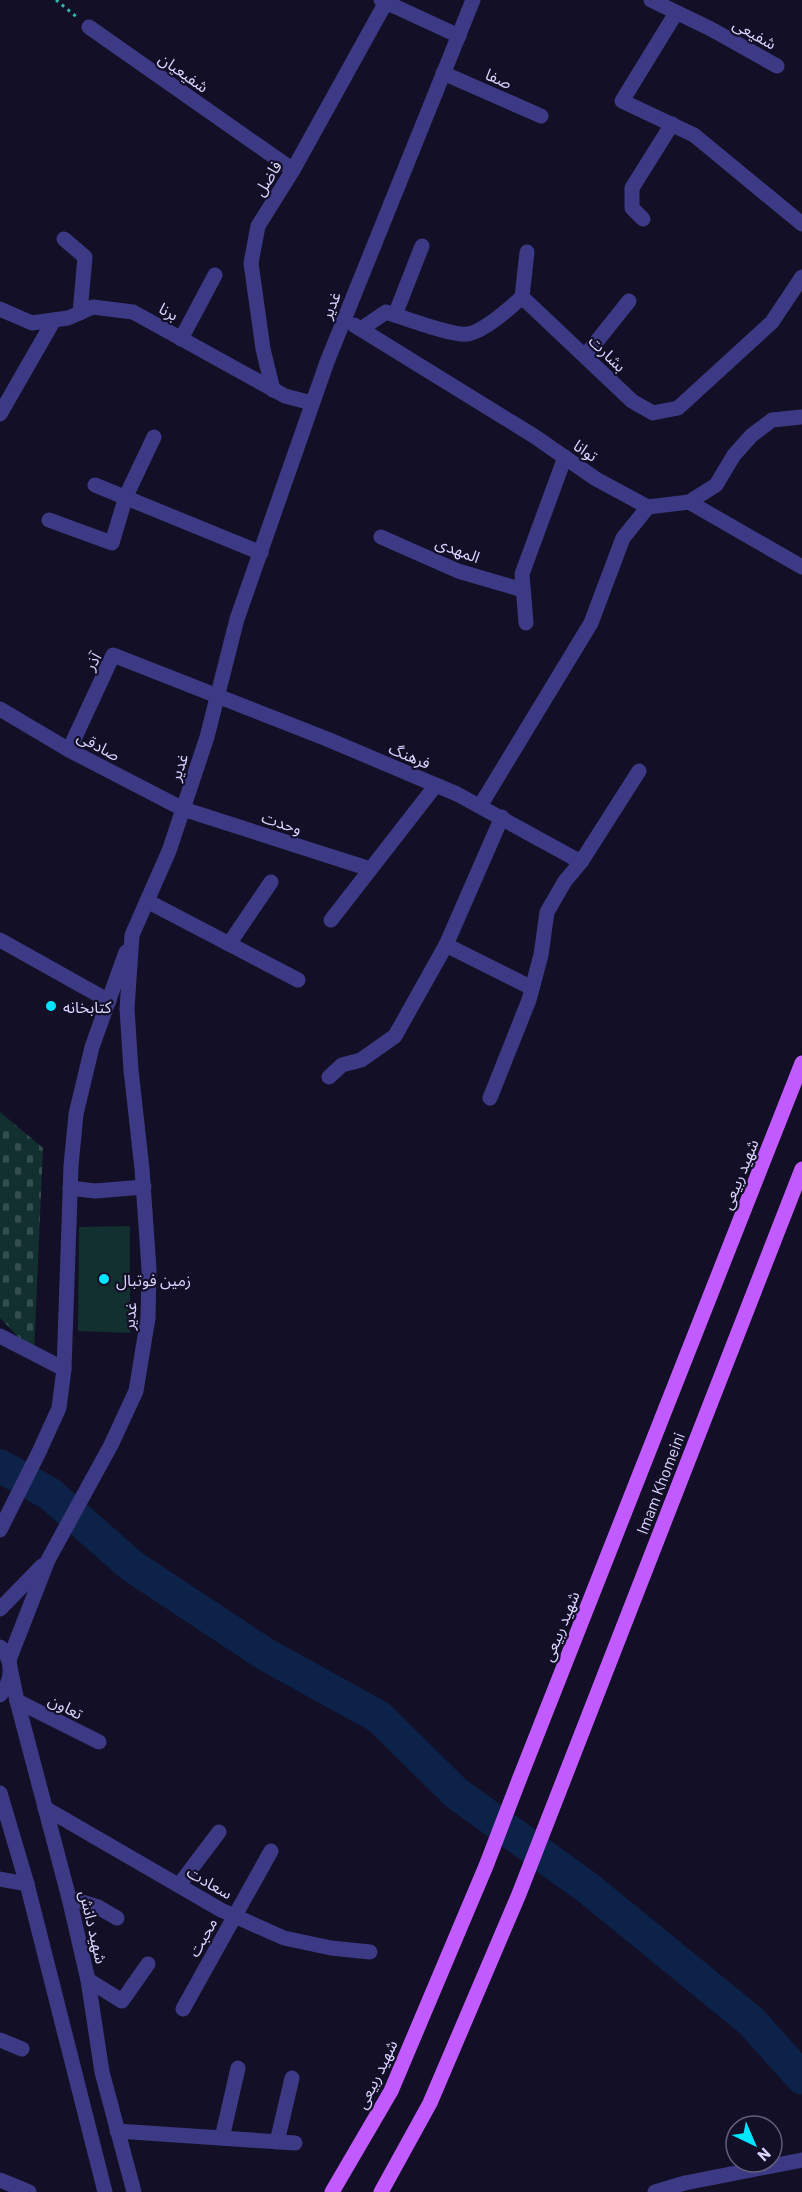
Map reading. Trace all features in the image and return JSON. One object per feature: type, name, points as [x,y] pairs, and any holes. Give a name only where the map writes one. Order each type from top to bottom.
[{"type":"main road","name":"شهید ربیعی","points":[[332,2192],[391,2091],[486,1866],[802,1063]]},
{"type":"main road","name":"Imam Khomeini","points":[[381,2192],[430,2103],[519,1894],[802,1169]]},
{"type":"street","name":"غدیر","points":[[48,1560],[136,1391],[148,1318],[149,1269],[144,1186],[131,1070],[127,1009],[132,935],[169,850],[183,809],[207,738],[237,619],[312,403],[344,318],[473,0]]},
{"type":"street","name":"شفیعی","points":[[651,0],[777,66]]},
{"type":"street","points":[[383,1],[459,36]]},
{"type":"street","name":"فاضل","points":[[273,390],[263,349],[251,263],[258,226],[293,170],[383,1]]},
{"type":"street","points":[[676,13],[622,101],[694,135],[802,224]]},
{"type":"street","name":"شفیعیان","points":[[89,27],[293,170]]},
{"type":"street","name":"صفا","points":[[443,73],[541,116]]},
{"type":"street","points":[[643,219],[632,208],[632,188],[672,124]]},
{"type":"street","points":[[64,239],[85,257],[80,313]]},
{"type":"street","points":[[395,315],[422,246]]},
{"type":"street","points":[[361,329],[386,312],[434,328],[467,334],[498,318],[522,297],[527,252]]},
{"type":"street","points":[[182,339],[215,275]]},
{"type":"street","name":"بشارت","points":[[522,297],[632,401],[654,413],[678,408],[772,322],[802,277]]},
{"type":"street","points":[[585,356],[629,301]]},
{"type":"street","name":"برنا","points":[[0,309],[32,323],[68,318],[93,307],[133,312],[273,390],[285,396],[312,403]]},
{"type":"street","name":"توانا","points":[[344,318],[534,436],[596,478],[648,507]]},
{"type":"street","points":[[0,414],[54,320]]},
{"type":"street","points":[[480,806],[591,623],[623,538],[648,507],[689,502],[716,485],[734,455],[752,435],[772,420],[802,417]]},
{"type":"street","points":[[49,520],[111,543],[126,496],[154,437]]},
{"type":"street","points":[[526,623],[522,574],[565,457]]},
{"type":"street","points":[[95,485],[261,553]]},
{"type":"street","points":[[689,502],[802,567]]},
{"type":"street","name":"المهدی","points":[[381,537],[458,571],[523,590]]},
{"type":"street","name":"آذر","points":[[69,750],[113,655],[217,697]]},
{"type":"street","name":"فرهنگ","points":[[217,697],[327,739],[436,785],[502,817],[581,861]]},
{"type":"street","name":"صادقی","points":[[0,709],[69,750],[183,809]]},
{"type":"street","points":[[490,1098],[529,1000],[547,912],[639,771]]},
{"type":"street","points":[[331,920],[436,785]]},
{"type":"street","name":"وحدت","points":[[183,809],[370,869]]},
{"type":"street","points":[[329,1077],[342,1065],[361,1060],[395,1036],[446,945],[502,817]]},
{"type":"street","points":[[229,944],[270,882]]},
{"type":"street","points":[[147,901],[298,980]]},
{"type":"street","points":[[0,1530],[59,1408],[64,1369],[70,1188],[76,1114],[92,1047],[132,935]]},
{"type":"street","points":[[0,940],[108,1002]]},
{"type":"street","points":[[446,945],[532,988]]},
{"type":"street","points":[[70,1188],[95,1191],[144,1186]]},
{"type":"street","points":[[0,1336],[64,1369]]},
{"type":"street","points":[[0,1609],[48,1560]]},
{"type":"street","points":[[0,1695],[9,1682],[10,1666],[48,1560]]},
{"type":"street","points":[[0,1647],[10,1666]]},
{"type":"street","name":"شهید دانش","points":[[10,1666],[16,1701],[69,1898],[88,1980],[102,2072],[134,2192]]},
{"type":"street","name":"تعاون","points":[[16,1701],[99,1743]]},
{"type":"street","points":[[0,1793],[27,1884],[105,2192]]},
{"type":"street","name":"سعادت","points":[[45,1808],[234,1916],[284,1938],[331,1948],[370,1952]]},
{"type":"street","points":[[179,1885],[219,1832]]},
{"type":"street","name":"محبت","points":[[183,2009],[271,1851]]},
{"type":"street","points":[[0,1880],[27,1884]]},
{"type":"street","points":[[69,1898],[98,1907],[117,1918]]},
{"type":"street","points":[[88,1980],[122,2001],[148,1964]]},
{"type":"street","points":[[0,2040],[22,2049]]},
{"type":"street","points":[[222,2138],[238,2068]]},
{"type":"street","points":[[75,2076],[102,2072]]},
{"type":"street","points":[[277,2142],[292,2078]]},
{"type":"street","points":[[117,2131],[295,2143]]},
{"type":"street","points":[[655,2192],[685,2183],[802,2160]]},
{"type":"street","points":[[0,2180],[29,2192]]},
{"type":"path","points":[[56,0],[89,27]]},
{"type":"green space","points":[[0,1112],[43,1148],[34,1353],[0,1318]]},
{"type":"green space","name":"زمین فوتبال","points":[[130,1226],[130,1333],[78,1331],[79,1227]]},
{"type":"waterway","points":[[0,1466],[50,1494],[132,1566],[265,1654],[379,1717],[456,1793],[588,1888],[751,2021],[802,2078]]},
{"type":"place","name":"کتابخانه","points":[[51,1006]]},
{"type":"place","name":"زمین فوتبال","points":[[104,1279]]}]
